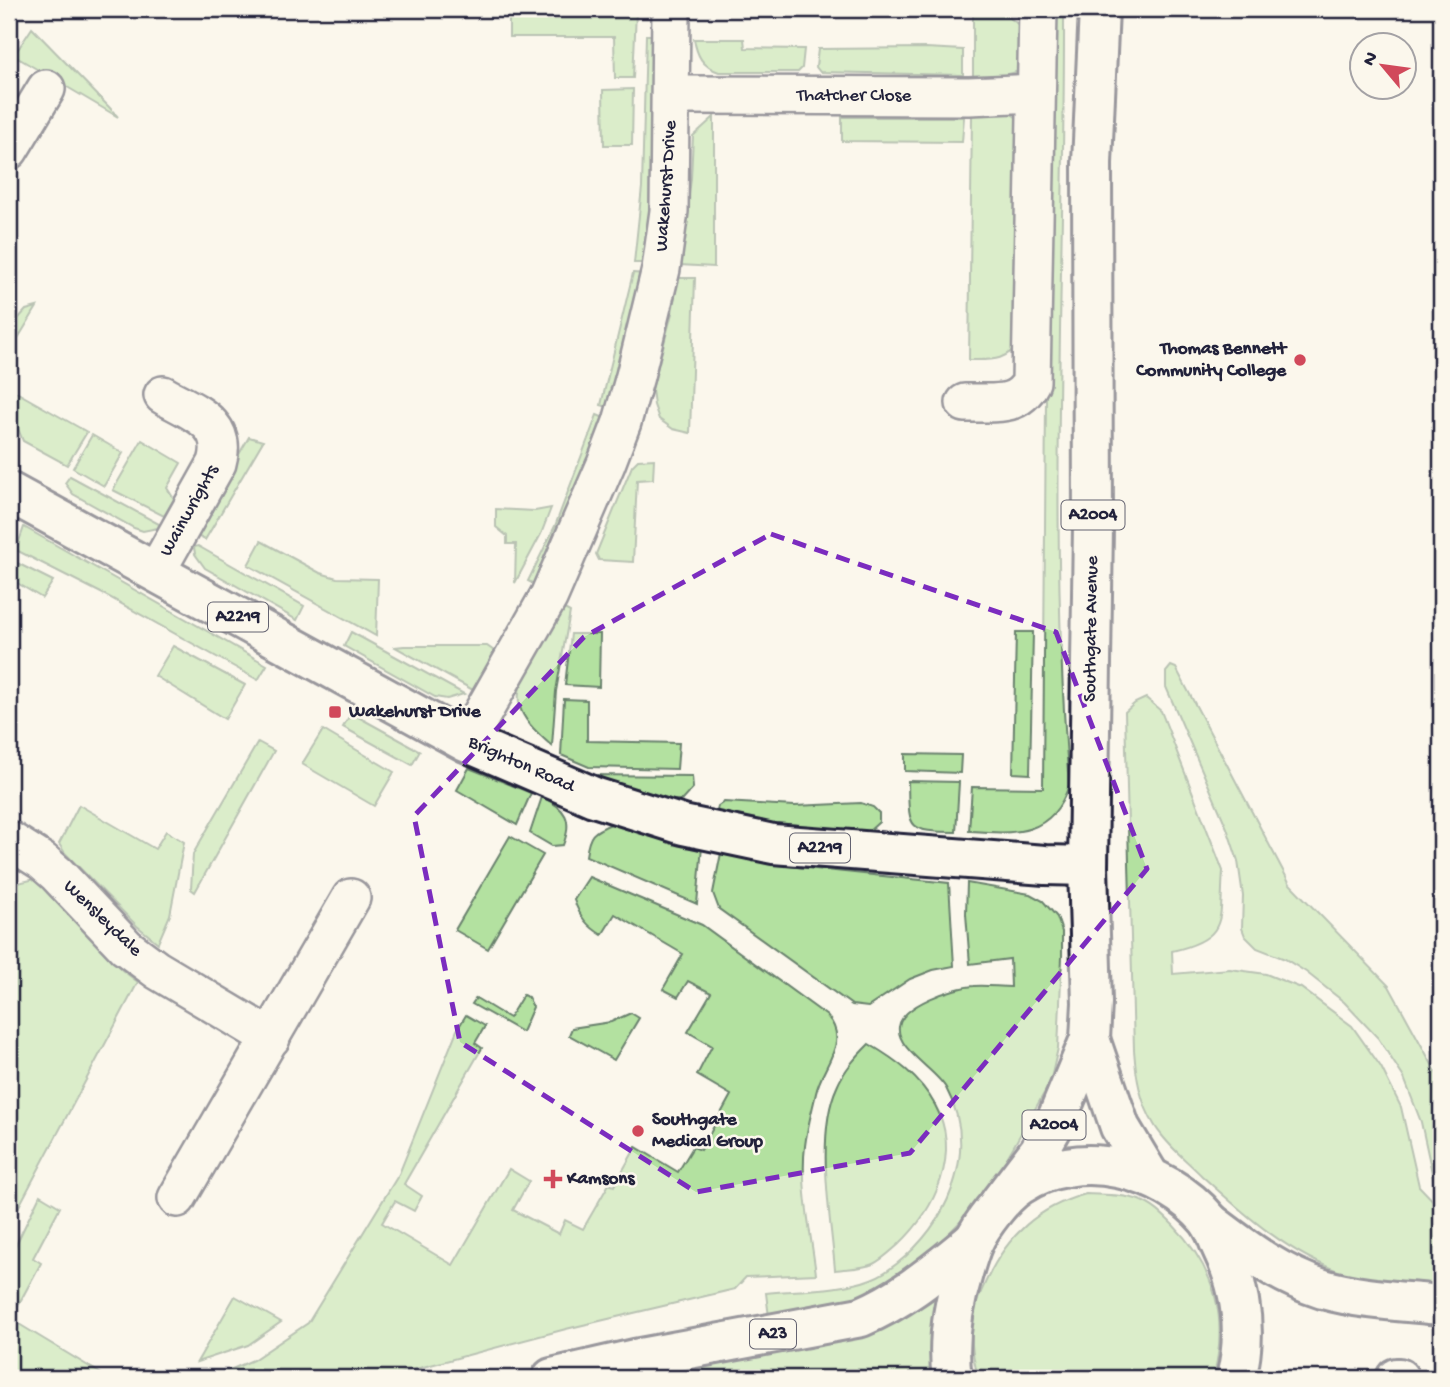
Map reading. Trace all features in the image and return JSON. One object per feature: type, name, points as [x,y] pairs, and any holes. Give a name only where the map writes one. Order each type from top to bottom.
[{"type":"main road","name":"Southgate Avenue","points":[[973,1241],[1039,1151],[1056,1121],[1090,1039],[1092,1003],[1088,866],[1093,527],[1092,163],[1099,9]]},
{"type":"main road","name":"Brighton Road","points":[[9,492],[466,741],[594,797],[683,825],[773,844],[1088,866]]},
{"type":"main road","name":"Southgate Avenue","points":[[1090,1039],[1120,1127],[1150,1177]]},
{"type":"main road","points":[[1000,1202],[1020,1185],[1062,1169],[1113,1167],[1150,1177],[1173,1190],[1210,1223],[1252,1254],[1293,1277],[1323,1289],[1360,1297],[1441,1305]]},
{"type":"main road","points":[[1210,1223],[1227,1258],[1239,1294],[1242,1331],[1236,1378]]},
{"type":"main road","points":[[952,1378],[950,1350],[956,1300],[973,1241]]},
{"type":"main road","name":"A23","points":[[552,1378],[635,1359],[861,1317],[889,1306],[973,1241]]},
{"type":"street","name":"Wakehurst Drive","points":[[466,741],[549,596],[585,518],[622,422],[649,324],[669,211],[671,9]]},
{"type":"street","points":[[965,402],[1004,402],[1016,399],[1025,393],[1031,382],[1038,9]]},
{"type":"street","points":[[9,150],[46,89]]},
{"type":"street","name":"Thatcher Close","points":[[672,95],[969,96],[1036,93]]},
{"type":"street","name":"Wainwrights","points":[[156,572],[218,463],[221,450],[220,439],[207,421],[163,395]]},
{"type":"street","name":"Wensleydale","points":[[9,840],[57,874],[126,947],[157,970],[271,1038]]},
{"type":"street","points":[[177,1198],[351,898]]},
{"type":"highlighted area","points":[[771,534],[1056,632],[1147,869],[910,1153],[696,1192],[460,1042],[414,816],[584,637]]},
{"type":"green space","points":[[973,9],[1002,15],[1020,27],[1025,41],[1025,68],[1006,75],[973,77]]},
{"type":"green space","points":[[1049,9],[1064,9],[1058,494],[1063,688],[1069,785],[1053,815],[1030,829],[969,831],[972,787],[1043,788]]},
{"type":"green space","points":[[509,12],[636,12],[633,78],[615,78],[614,37],[509,37]]},
{"type":"green space","points":[[32,28],[118,117],[18,58],[9,73],[9,63]]},
{"type":"green space","points":[[646,35],[651,35],[659,72],[659,124],[647,263],[634,263],[642,187]]},
{"type":"green space","points":[[694,39],[744,39],[745,48],[804,49],[802,68],[798,72],[719,72],[701,60]]},
{"type":"green space","points":[[818,49],[963,50],[963,75],[820,72],[816,67]]},
{"type":"green space","points":[[633,89],[632,145],[604,145],[603,90]]},
{"type":"green space","points":[[979,107],[1006,111],[1021,122],[1021,341],[1004,356],[969,360],[972,116]]},
{"type":"green space","points":[[714,117],[714,267],[680,265],[691,179],[693,136]]},
{"type":"green space","points":[[842,117],[964,117],[962,142],[842,141]]},
{"type":"green space","points":[[633,273],[645,274],[612,408],[601,405]]},
{"type":"green space","points":[[678,278],[695,278],[690,433],[673,429],[659,419],[652,389],[672,313]]},
{"type":"green space","points":[[37,307],[9,353],[9,329],[26,310]]},
{"type":"green space","points":[[9,388],[87,432],[67,465],[23,441],[9,407]]},
{"type":"green space","points":[[597,415],[609,420],[540,587],[528,581],[555,526]]},
{"type":"green space","points":[[92,435],[123,453],[104,486],[73,468]]},
{"type":"green space","points":[[249,437],[263,441],[205,540],[195,535],[196,529]]},
{"type":"green space","points":[[142,440],[181,463],[167,488],[174,499],[164,516],[113,490]]},
{"type":"green space","points":[[654,459],[653,479],[637,480],[633,562],[599,560],[596,554],[632,466],[638,460]]},
{"type":"green space","points":[[70,476],[159,524],[158,528],[143,531],[134,528],[73,494],[65,483]]},
{"type":"green space","points":[[551,508],[541,534],[515,583],[516,544],[507,544],[507,536],[496,527],[496,509],[535,511]]},
{"type":"green space","points":[[24,527],[267,665],[258,680],[109,597],[16,550]]},
{"type":"green space","points":[[261,541],[320,573],[337,578],[378,579],[376,636],[248,565]]},
{"type":"green space","points":[[198,546],[304,606],[297,620],[205,568],[195,554],[194,547]]},
{"type":"green space","points":[[9,559],[53,581],[42,598],[9,578]]},
{"type":"green space","points":[[559,606],[570,612],[556,691],[552,746],[523,715],[519,695],[525,671]]},
{"type":"green space","points":[[351,632],[464,694],[447,699],[435,697],[344,646]]},
{"type":"green space","points":[[1016,632],[1033,632],[1030,774],[1013,773]]},
{"type":"green space","points":[[571,634],[600,634],[599,687],[565,685]]},
{"type":"green space","points":[[173,646],[245,685],[225,719],[155,676]]},
{"type":"green space","points":[[487,646],[497,653],[483,684],[473,690],[395,647]]},
{"type":"green space","points":[[1171,666],[1176,668],[1290,884],[1389,986],[1441,1081],[1441,1187],[1434,1182],[1421,1122],[1404,1078],[1378,1038],[1344,1002],[1306,972],[1285,959],[1257,948],[1245,936],[1242,928],[1243,896],[1238,861],[1227,828],[1166,687],[1166,672]]},
{"type":"green space","points":[[1146,698],[1161,711],[1223,871],[1218,924],[1213,933],[1204,940],[1172,951],[1173,974],[1230,969],[1266,974],[1301,988],[1352,1026],[1381,1067],[1401,1107],[1419,1186],[1441,1209],[1441,1285],[1356,1277],[1306,1256],[1252,1220],[1219,1191],[1171,1146],[1150,1117],[1140,1089],[1134,1050],[1125,712]]},
{"type":"green space","points":[[564,699],[587,700],[587,741],[679,743],[677,769],[589,767],[561,755]]},
{"type":"green space","points":[[351,713],[420,751],[412,765],[343,727]]},
{"type":"green space","points":[[323,730],[394,772],[374,806],[302,764]]},
{"type":"green space","points":[[258,742],[274,751],[195,892],[191,889],[193,854]]},
{"type":"green space","points":[[905,754],[961,755],[960,773],[905,771]]},
{"type":"green space","points":[[469,768],[531,793],[517,825],[457,790]]},
{"type":"green space","points":[[588,775],[692,776],[693,788],[682,800],[662,800]]},
{"type":"green space","points":[[908,781],[959,782],[956,832],[928,831],[914,824],[910,818]]},
{"type":"green space","points":[[542,797],[562,810],[565,816],[567,828],[563,845],[552,846],[530,833]]},
{"type":"green space","points":[[724,802],[795,806],[861,803],[873,807],[879,813],[879,822],[868,832],[790,828],[722,815],[717,810]]},
{"type":"green space","points":[[79,805],[155,849],[166,831],[184,842],[170,915],[158,943],[137,926],[59,844]]},
{"type":"green space","points":[[613,823],[702,846],[697,904],[586,856],[593,835]]},
{"type":"green space","points":[[510,836],[543,855],[488,949],[455,930]]},
{"type":"green space","points":[[721,853],[778,865],[949,883],[954,966],[933,970],[910,979],[868,1007],[852,1005],[719,909],[713,893]]},
{"type":"green space","points":[[589,877],[702,925],[827,1016],[834,1026],[836,1044],[816,1093],[804,1161],[805,1193],[816,1274],[746,1277],[735,1289],[566,1329],[387,1378],[211,1378],[253,1360],[308,1323],[399,1174],[457,1030],[466,1015],[485,1026],[475,1043],[482,1048],[404,1184],[422,1196],[414,1211],[395,1201],[382,1223],[453,1265],[509,1169],[529,1181],[513,1210],[559,1234],[565,1220],[583,1229],[609,1184],[614,1186],[636,1147],[678,1172],[693,1147],[701,1150],[731,1095],[697,1075],[712,1046],[688,1032],[711,993],[688,981],[678,997],[663,989],[683,954],[615,914],[602,935],[588,924],[574,900]]},
{"type":"green space","points":[[35,879],[122,970],[138,982],[17,1210],[9,1209],[9,880],[14,884]]},
{"type":"green space","points":[[967,883],[1030,894],[1043,901],[1057,917],[1062,932],[1062,957],[1058,1048],[1050,1083],[1000,1170],[969,1213],[913,1269],[863,1298],[769,1317],[766,1293],[860,1283],[886,1272],[922,1239],[947,1200],[960,1156],[960,1133],[955,1110],[946,1088],[910,1051],[900,1035],[899,1027],[909,1011],[942,994],[974,986],[1011,987],[1010,959],[970,964],[966,914]]},
{"type":"green space","points":[[523,995],[528,997],[533,1007],[522,1032],[472,1004],[476,998],[509,1018]]},
{"type":"green space","points":[[631,1013],[639,1018],[614,1060],[569,1035],[572,1028],[611,1022]]},
{"type":"green space","points":[[869,1044],[906,1070],[929,1095],[943,1124],[945,1162],[933,1198],[923,1215],[898,1245],[873,1264],[835,1270],[826,1177],[830,1106],[840,1081]]},
{"type":"green space","points":[[1086,1194],[1133,1198],[1153,1207],[1173,1225],[1199,1259],[1215,1296],[1218,1315],[1218,1357],[1213,1378],[978,1378],[972,1345],[973,1319],[979,1296],[995,1263],[1015,1236],[1039,1215]]},
{"type":"green space","points":[[40,1195],[60,1207],[33,1258],[41,1263],[16,1309],[9,1305],[9,1259]]},
{"type":"green space","points":[[235,1296],[281,1322],[248,1345],[197,1362]]},
{"type":"green space","points":[[935,1297],[931,1340],[935,1378],[627,1378],[859,1336],[899,1320]]},
{"type":"green space","points":[[9,1318],[108,1378],[9,1378]]},
{"type":"place","name":"Thomas Bennett Community College","points":[[1300,360]]},
{"type":"place","name":"Wakehurst Drive","points":[[335,712]]},
{"type":"place","name":"Southgate Medical Group","points":[[638,1131]]},
{"type":"place","name":"Kamsons","points":[[553,1179]]}]
